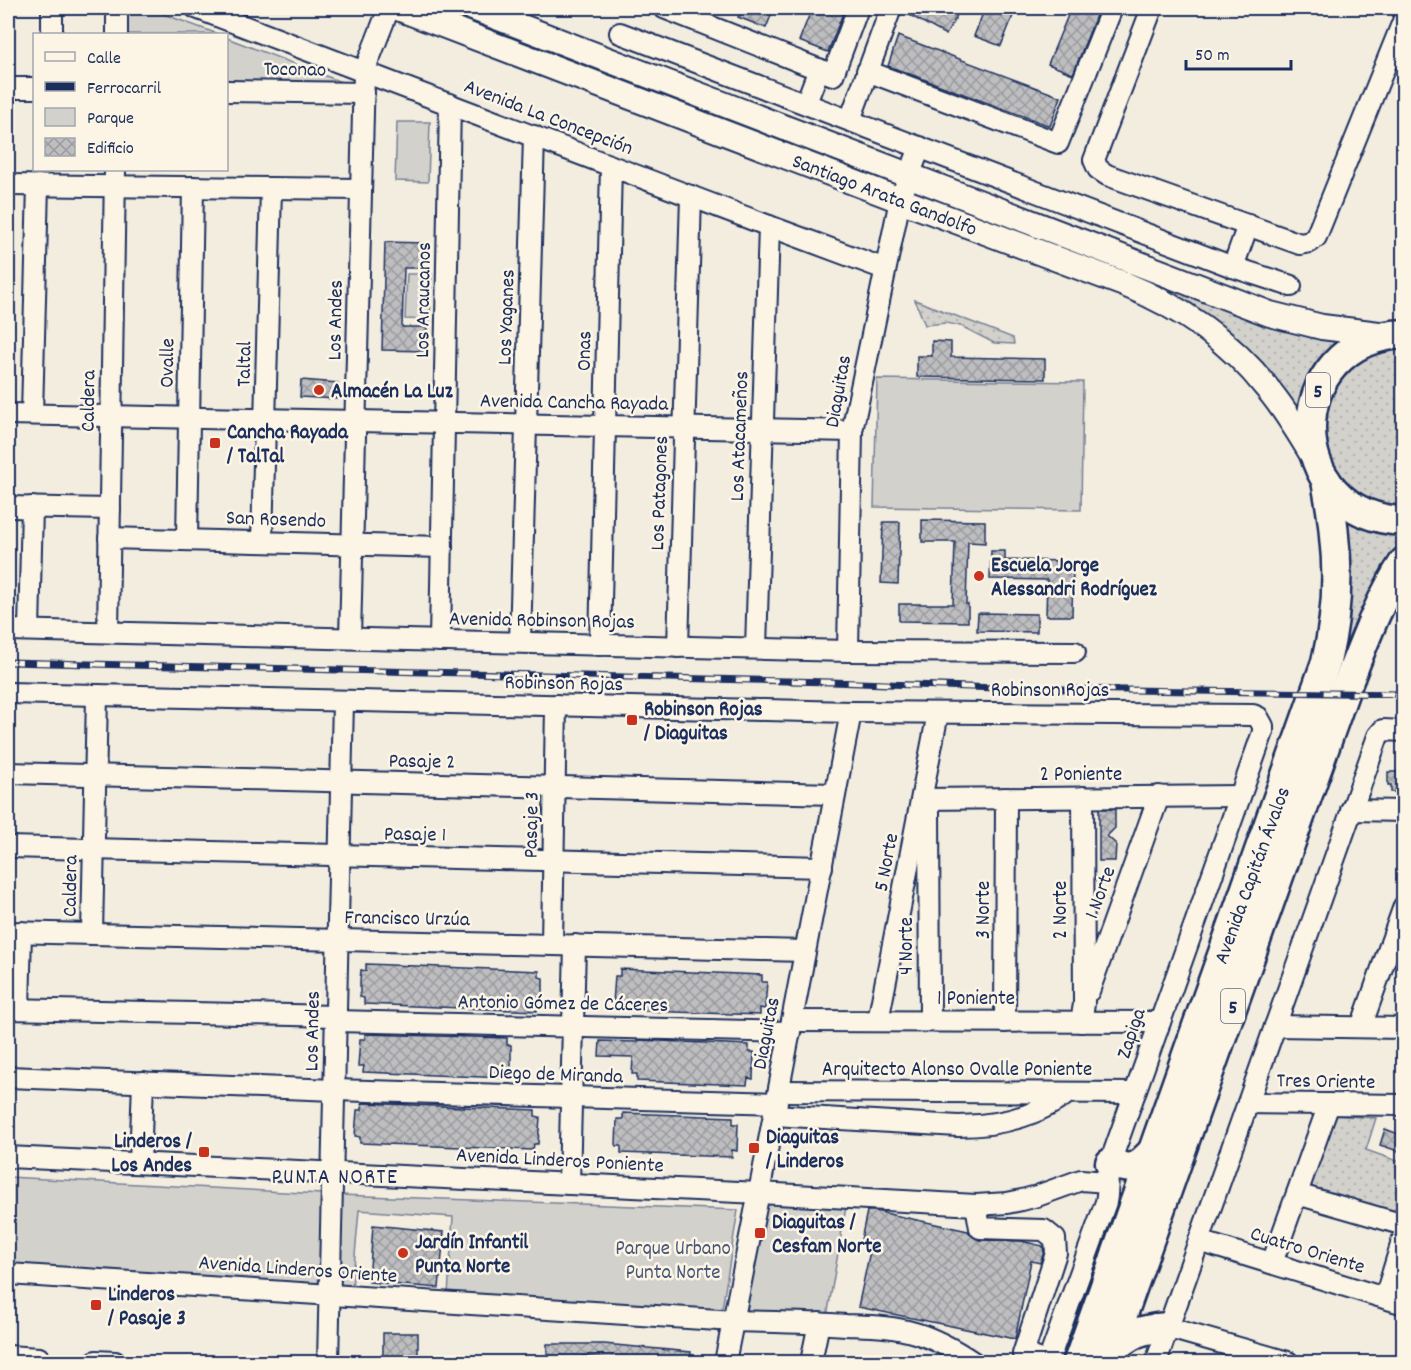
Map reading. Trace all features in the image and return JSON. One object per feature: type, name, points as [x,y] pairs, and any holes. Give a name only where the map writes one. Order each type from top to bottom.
[{"type":"highway","name":"5","points":[[1321,470],[1311,441],[1310,420],[1323,381],[1331,369],[1351,350],[1376,338],[1396,335]]},
{"type":"highway","points":[[1321,470],[1341,498],[1361,511],[1384,519],[1404,521]]},
{"type":"highway","name":"Avenida Capitán Ávalos","points":[[1078,1362],[1326,662],[1334,617],[1336,565],[1332,518],[1321,470]]},
{"type":"highway","name":"Avenida Capitán Ávalos","points":[[1108,1357],[1352,673],[1375,615],[1404,562]]},
{"type":"highway","points":[[1352,673],[1383,618],[1404,591]]},
{"type":"highway","points":[[1108,1172],[1133,1167],[1152,1152]]},
{"type":"highway","points":[[1106,1283],[1111,1302],[1123,1316]]},
{"type":"highway","points":[[1135,1284],[1135,1295],[1139,1305],[1149,1315],[1168,1327]]},
{"type":"highway","points":[[1108,1357],[1123,1340],[1141,1331],[1168,1327]]},
{"type":"main road","name":"Santiago Arata Gandolfo","points":[[398,8],[1156,298],[1187,315],[1234,352],[1258,377],[1285,412],[1321,470]]},
{"type":"main road","name":"Santiago Arata Gandolfo","points":[[473,8],[1270,314],[1322,327],[1396,335]]},
{"type":"street","points":[[52,8],[52,33]]},
{"type":"street","points":[[117,8],[117,33]]},
{"type":"street","name":"Avenida La Concepción","points":[[196,8],[885,269]]},
{"type":"street","name":"Los Andes","points":[[350,638],[364,72],[389,8]]},
{"type":"street","points":[[664,8],[833,75],[858,8]]},
{"type":"street","points":[[850,120],[891,8]]},
{"type":"street","points":[[867,71],[1058,143],[1112,8]]},
{"type":"street","points":[[1152,8],[1094,160],[1098,169],[1107,176],[1300,244],[1310,242],[1316,237],[1404,19]]},
{"type":"street","points":[[620,33],[1226,264],[1291,286]]},
{"type":"street","points":[[806,103],[819,69]]},
{"type":"street","points":[[8,88],[33,88]]},
{"type":"street","name":"Toconao","points":[[228,91],[364,93]]},
{"type":"street","name":"Los Araucanos","points":[[440,641],[450,104]]},
{"type":"street","name":"Los Yaganes","points":[[520,642],[534,136]]},
{"type":"street","name":"Diaguitas","points":[[848,651],[852,431],[900,200],[920,147]]},
{"type":"street","name":"Onas","points":[[600,645],[611,166]]},
{"type":"street","points":[[8,185],[38,185],[115,178],[193,187],[361,189]]},
{"type":"street","name":"Caldera","points":[[108,632],[115,178]]},
{"type":"street","points":[[32,414],[38,185]]},
{"type":"street","name":"Ovalle","points":[[187,540],[193,187]]},
{"type":"street","name":"Taltal","points":[[262,542],[271,188]]},
{"type":"street","name":"Los Patagones","points":[[678,647],[691,196]]},
{"type":"street","points":[[1226,264],[1242,223]]},
{"type":"street","name":"Los Atacameños","points":[[756,648],[769,226]]},
{"type":"street","name":"Avenida Cancha Rayada","points":[[8,414],[852,431]]},
{"type":"street","points":[[8,507],[110,509]]},
{"type":"street","points":[[29,630],[32,507]]},
{"type":"street","name":"San Rosendo","points":[[109,538],[442,547]]},
{"type":"street","name":"Avenida Robinson Rojas","points":[[8,630],[848,651],[1075,652]]},
{"type":"street","name":"Robinson Rojas","points":[[8,693],[851,712],[1253,715],[1261,721]]},
{"type":"street","name":"Caldera","points":[[92,934],[97,695]]},
{"type":"street","name":"Los Andes","points":[[328,1362],[343,701]]},
{"type":"street","name":"Pasaje 3","points":[[552,944],[556,705]]},
{"type":"street","name":"Diaguitas","points":[[725,1362],[851,712]]},
{"type":"street","name":"5 Norte","points":[[878,1021],[925,799],[938,712]]},
{"type":"street","name":"Zapiga","points":[[1048,1362],[1107,1202],[1108,1172],[1263,732],[1261,721]]},
{"type":"street","points":[[1156,1362],[1378,736],[1383,730],[1404,730]]},
{"type":"street","name":"Pasaje 2","points":[[8,773],[835,794]]},
{"type":"street","name":"1 Norte","points":[[1082,1013],[1159,796]]},
{"type":"street","name":"2 Poniente","points":[[925,799],[1240,796]]},
{"type":"street","name":"2 Norte","points":[[1082,1013],[1083,797]]},
{"type":"street","name":"3 Norte","points":[[1005,1022],[1006,798]]},
{"type":"street","name":"4 Norte","points":[[925,799],[930,1021]]},
{"type":"street","points":[[1351,810],[1404,811]]},
{"type":"street","name":"Pasaje 1","points":[[8,847],[822,867]]},
{"type":"street","points":[[1361,1027],[1395,954],[1404,906]]},
{"type":"street","points":[[14,932],[13,1009],[336,1018]]},
{"type":"street","name":"Francisco Urzúa","points":[[14,932],[806,951]]},
{"type":"street","points":[[569,1184],[575,945]]},
{"type":"street","name":"1 Poniente","points":[[791,1026],[878,1021],[1005,1022],[1082,1013],[1160,1022]]},
{"type":"street","name":"Antonio Gómez de Cáceres","points":[[336,1018],[573,1027],[791,1026]]},
{"type":"street","points":[[1275,1026],[1404,1028]]},
{"type":"street","points":[[8,1077],[334,1090]]},
{"type":"street","points":[[140,1163],[142,1083]]},
{"type":"street","name":"Diego de Miranda","points":[[334,1090],[777,1103]]},
{"type":"street","points":[[777,1103],[958,1126],[1008,1121],[1047,1107],[1068,1093]]},
{"type":"street","name":"Arquitecto Alonso Ovalle Poniente","points":[[777,1103],[1068,1093],[1135,1093]]},
{"type":"street","name":"Tres Oriente","points":[[1248,1103],[1404,1106]]},
{"type":"street","points":[[1272,1263],[1329,1104]]},
{"type":"street","name":"Avenida Linderos Poniente","points":[[8,1157],[759,1192],[976,1205],[1022,1200],[1108,1172]]},
{"type":"street","points":[[1297,1194],[1404,1225]]},
{"type":"street","points":[[976,1205],[980,1228],[1044,1230],[1055,1239],[1056,1253],[1023,1354],[1048,1362]]},
{"type":"street","points":[[1394,1301],[1404,1235]]},
{"type":"street","name":"Cuatro Oriente","points":[[1199,1241],[1394,1301]]},
{"type":"street","name":"Avenida Linderos Oriente","points":[[8,1274],[734,1321],[886,1327],[929,1337],[968,1361]]},
{"type":"street","points":[[1123,1316],[1288,1362]]},
{"type":"street","points":[[811,1362],[819,1323]]},
{"type":"street","points":[[8,1356],[39,1358]]},
{"type":"green space","points":[[123,8],[147,8],[215,33],[121,33]]},
{"type":"green space","points":[[422,8],[458,8],[872,167],[886,178],[883,185]]},
{"type":"green space","points":[[228,38],[352,86],[228,84]]},
{"type":"green space","points":[[397,122],[430,122],[428,182],[395,181]]},
{"type":"green space","points":[[924,192],[1340,340],[1319,361],[1307,380],[1298,416],[1239,345],[923,198]]},
{"type":"green space","points":[[407,274],[432,274],[430,320],[405,319]]},
{"type":"green space","points":[[915,300],[1013,338],[1014,344],[994,343],[961,326],[946,323],[925,325]]},
{"type":"green space","points":[[1403,347],[1403,508],[1381,506],[1353,491],[1332,467],[1323,415],[1341,376],[1366,356]]},
{"type":"green space","points":[[877,379],[1083,382],[1081,510],[874,507]]},
{"type":"green space","points":[[1347,520],[1379,534],[1403,535],[1403,544],[1384,573],[1334,677]]},
{"type":"green space","points":[[1334,1115],[1376,1118],[1366,1150],[1403,1163],[1401,1196],[1396,1208],[1391,1212],[1314,1189],[1307,1183]]},
{"type":"green space","name":"Parque Urbano Punta Norte","points":[[8,1177],[340,1195],[738,1210],[721,1315],[448,1295],[453,1217],[359,1210],[352,1289],[8,1263]]},
{"type":"green space","name":"Parque Urbano Punta Norte","points":[[764,1200],[846,1207],[827,1317],[747,1312]]},
{"type":"building","points":[[742,8],[774,8],[766,28],[738,17]]},
{"type":"building","points":[[812,8],[845,8],[828,52],[799,41]]},
{"type":"building","points":[[903,8],[961,8],[946,35],[902,11]]},
{"type":"building","points":[[985,8],[1016,8],[1001,46],[974,36]]},
{"type":"building","points":[[1071,8],[1099,8],[1073,74],[1048,64]]},
{"type":"building","points":[[898,36],[1061,97],[1050,126],[888,66]]},
{"type":"building","points":[[385,242],[425,243],[425,268],[404,268],[402,327],[427,327],[426,351],[382,350]]},
{"type":"building","points":[[932,341],[951,342],[951,357],[1045,359],[1045,379],[917,377],[917,356],[932,356]]},
{"type":"building","name":"Almacén La Luz","points":[[301,380],[338,383],[337,399],[300,397]]},
{"type":"building","points":[[922,520],[985,521],[985,543],[968,542],[966,604],[968,604],[968,622],[899,621],[899,604],[953,604],[955,542],[922,542]]},
{"type":"building","points":[[883,522],[900,522],[898,584],[881,583]]},
{"type":"building","points":[[991,551],[1005,551],[1005,560],[1073,561],[1072,616],[1046,616],[1047,580],[990,579]]},
{"type":"building","points":[[978,613],[1037,614],[1037,632],[977,631]]},
{"type":"building","points":[[1388,772],[1404,772],[1404,792],[1391,792],[1391,785],[1388,785]]},
{"type":"building","points":[[1099,809],[1115,809],[1115,828],[1107,836],[1116,844],[1115,861],[1099,861]]},
{"type":"building","points":[[366,964],[539,971],[539,977],[543,978],[543,1005],[538,1004],[537,1011],[364,1004],[364,998],[360,997],[360,981],[361,970],[366,971]]},
{"type":"building","points":[[620,969],[762,975],[762,982],[767,982],[765,1009],[760,1008],[760,1015],[618,1010],[618,1003],[613,1003],[615,976],[620,976]]},
{"type":"building","points":[[365,1034],[507,1038],[507,1045],[511,1045],[511,1071],[505,1071],[505,1078],[363,1072],[364,1066],[358,1066],[360,1039],[365,1039]]},
{"type":"building","points":[[638,1040],[749,1045],[749,1052],[754,1052],[753,1079],[748,1078],[747,1085],[637,1081],[637,1074],[632,1074],[633,1057],[599,1056],[600,1041],[638,1042]]},
{"type":"building","points":[[362,1103],[535,1110],[535,1116],[540,1117],[538,1144],[534,1144],[533,1150],[360,1143],[360,1137],[355,1136],[357,1110],[362,1110]]},
{"type":"building","points":[[623,1113],[733,1117],[733,1124],[738,1124],[737,1151],[732,1150],[732,1157],[621,1153],[621,1146],[616,1146],[617,1119],[623,1119]]},
{"type":"building","points":[[1385,1129],[1404,1136],[1404,1153],[1380,1145]]},
{"type":"building","points":[[867,1211],[968,1231],[979,1240],[1021,1241],[1043,1246],[1044,1252],[1040,1263],[1031,1261],[1015,1339],[858,1307],[872,1242],[861,1240]]},
{"type":"building","points":[[373,1225],[444,1232],[439,1288],[369,1282]]},
{"type":"building","points":[[383,1333],[418,1333],[418,1362],[383,1362]]},
{"type":"building","points":[[547,1344],[604,1344],[691,1352],[690,1362],[622,1360],[611,1362],[611,1359],[582,1356],[581,1362],[547,1362]]},
{"type":"railway","points":[[8,662],[997,688],[1404,694]]},
{"type":"place","name":"Almacén La Luz","points":[[319,390]]},
{"type":"place","name":"Cancha Rayada / TalTal","points":[[215,443]]},
{"type":"place","name":"Escuela Jorge Alessandri Rodríguez","points":[[979,576]]},
{"type":"place","name":"Robinson Rojas / Diaguitas","points":[[632,720]]},
{"type":"place","name":"Diaguitas / Linderos","points":[[754,1148]]},
{"type":"place","name":"Linderos / Los Andes","points":[[204,1152]]},
{"type":"place","name":"Diaguitas / Cesfam Norte","points":[[760,1233]]},
{"type":"place","name":"Jardín Infantil Punta Norte","points":[[403,1253]]},
{"type":"place","name":"Linderos / Pasaje 3","points":[[96,1305]]},
{"type":"district","name":"PUNTA NORTE","points":[[335,1175]]}]
